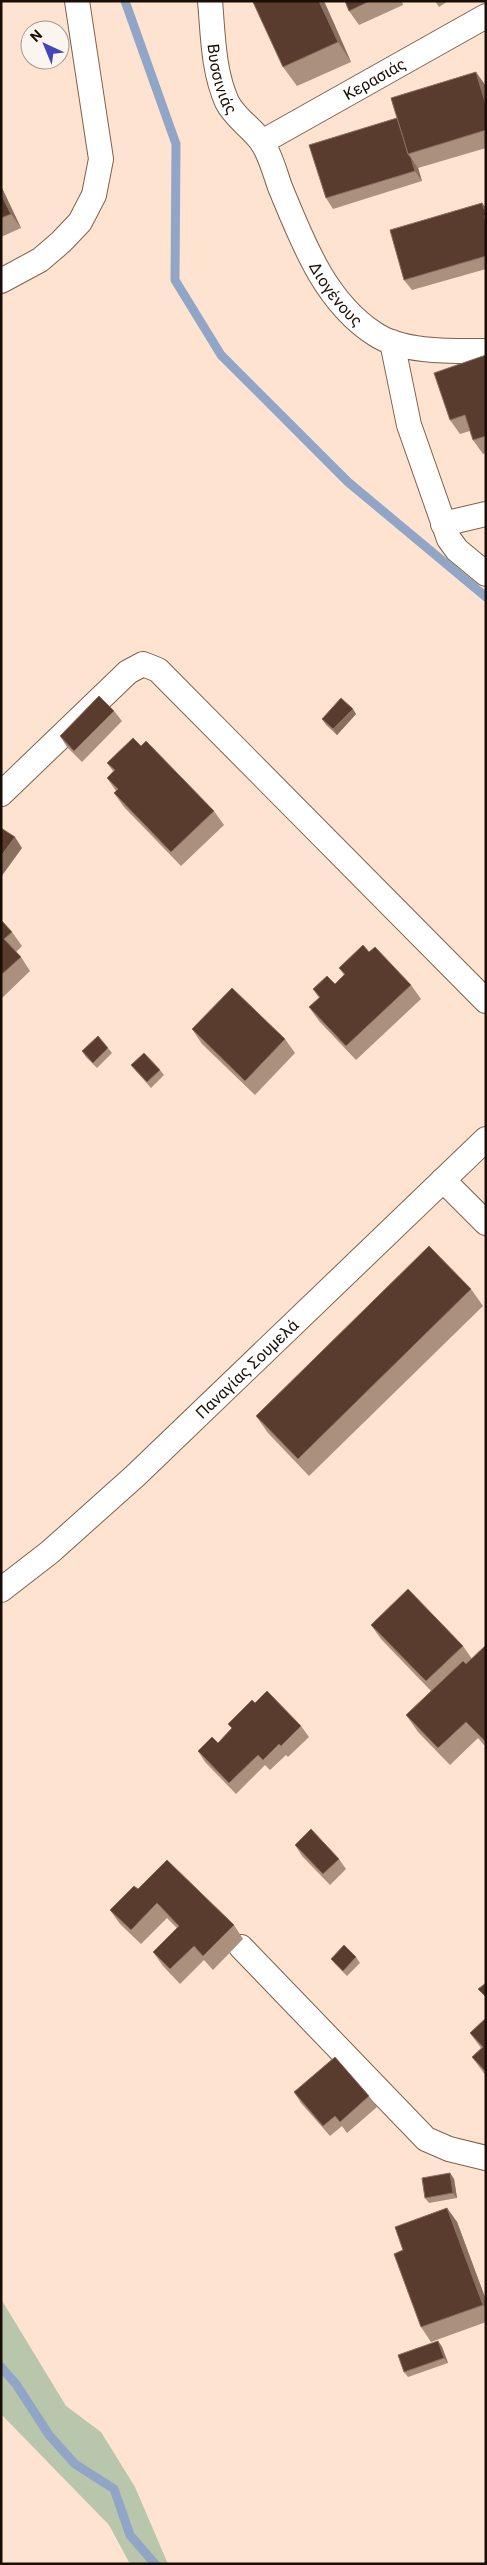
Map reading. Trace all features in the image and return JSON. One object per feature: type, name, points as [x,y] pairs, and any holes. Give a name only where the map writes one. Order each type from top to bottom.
[{"type":"street","points":[[1,281],[40,260],[61,242],[80,222],[94,195],[101,159],[78,1]]},
{"type":"street","name":"Βυσσινιάς","points":[[210,1],[218,75],[227,102],[241,123],[262,142]]},
{"type":"street","name":"Κερασιάς","points":[[262,142],[486,16]]},
{"type":"street","name":"Διογένους","points":[[262,142],[313,263],[338,300],[352,315],[375,335],[392,342],[420,349],[486,351]]},
{"type":"street","points":[[392,342],[409,424],[448,539],[457,550],[486,574]]},
{"type":"street","points":[[443,524],[486,514]]},
{"type":"street","points":[[1,794],[128,672],[143,664],[158,670],[486,1001]]},
{"type":"street","name":"Παναγίας Σουμελά","points":[[1,1590],[50,1552],[135,1476],[486,1139]]},
{"type":"street","points":[[443,1180],[486,1223]]},
{"type":"street","points":[[241,1946],[426,2139],[449,2150],[486,2158]]},
{"type":"green space","points":[[1,2299],[66,2406],[101,2432],[135,2487],[168,2564],[130,2564],[109,2525],[1,2414]]},
{"type":"building","points":[[319,1],[338,42],[283,67],[253,2]]},
{"type":"building","points":[[345,1],[370,1],[349,11]]},
{"type":"building","points":[[476,72],[486,105],[486,130],[408,154],[391,98]]},
{"type":"building","points":[[397,118],[415,171],[326,198],[309,145]]},
{"type":"building","points":[[1,194],[11,214],[1,218]]},
{"type":"building","points":[[482,203],[486,215],[484,216],[486,222],[486,256],[404,280],[390,230]]},
{"type":"building","points":[[486,355],[486,436],[473,440],[465,415],[450,420],[434,373]]},
{"type":"building","points":[[99,696],[114,711],[74,751],[60,736]]},
{"type":"building","points":[[341,698],[353,709],[333,729],[322,719]]},
{"type":"building","points":[[133,738],[141,746],[146,741],[214,811],[171,852],[114,793],[118,789],[107,778],[115,770],[107,763]]},
{"type":"building","points":[[1,828],[15,837],[1,856]]},
{"type":"building","points":[[1,920],[12,932],[4,939],[21,957],[1,975]]},
{"type":"building","points":[[363,945],[369,952],[375,947],[411,985],[346,1046],[309,1007],[320,997],[313,989],[327,976],[335,984],[345,974],[339,968]]},
{"type":"building","points":[[232,988],[285,1039],[245,1081],[192,1029]]},
{"type":"building","points":[[98,1036],[108,1048],[93,1063],[82,1051]]},
{"type":"building","points":[[144,1053],[160,1070],[147,1082],[131,1065]]},
{"type":"building","points":[[429,1246],[471,1289],[298,1459],[256,1416]]},
{"type":"building","points":[[408,1589],[463,1646],[426,1681],[371,1625]]},
{"type":"building","points":[[486,1645],[486,1742],[466,1722],[438,1748],[406,1715],[463,1661],[466,1664]]},
{"type":"building","points":[[267,1691],[301,1726],[281,1746],[279,1744],[263,1760],[258,1755],[229,1783],[198,1751],[212,1737],[218,1743],[232,1728],[228,1724],[252,1700],[255,1703]]},
{"type":"building","points":[[311,1829],[339,1859],[323,1874],[295,1845]]},
{"type":"building","points":[[167,1860],[234,1925],[203,1956],[194,1946],[170,1969],[153,1952],[179,1926],[157,1903],[131,1930],[110,1910],[134,1886],[138,1889]]},
{"type":"building","points":[[344,1945],[356,1957],[343,1971],[331,1959]]},
{"type":"building","points":[[486,1983],[486,1997],[478,1989]]},
{"type":"building","points":[[486,2018],[486,2072],[472,2057],[483,2047],[470,2033]]},
{"type":"building","points":[[335,2057],[369,2096],[340,2122],[335,2116],[323,2126],[294,2092]]},
{"type":"building","points":[[450,2173],[453,2193],[425,2198],[422,2178]]},
{"type":"building","points":[[447,2208],[483,2305],[421,2327],[394,2254],[403,2250],[395,2227]]},
{"type":"building","points":[[438,2341],[444,2358],[404,2372],[398,2355]]},
{"type":"waterway","points":[[125,1],[176,144],[175,280],[221,355],[348,482],[486,597]]},
{"type":"waterway","points":[[1,2367],[16,2384],[49,2435],[75,2464],[114,2489],[130,2535],[155,2564]]}]
